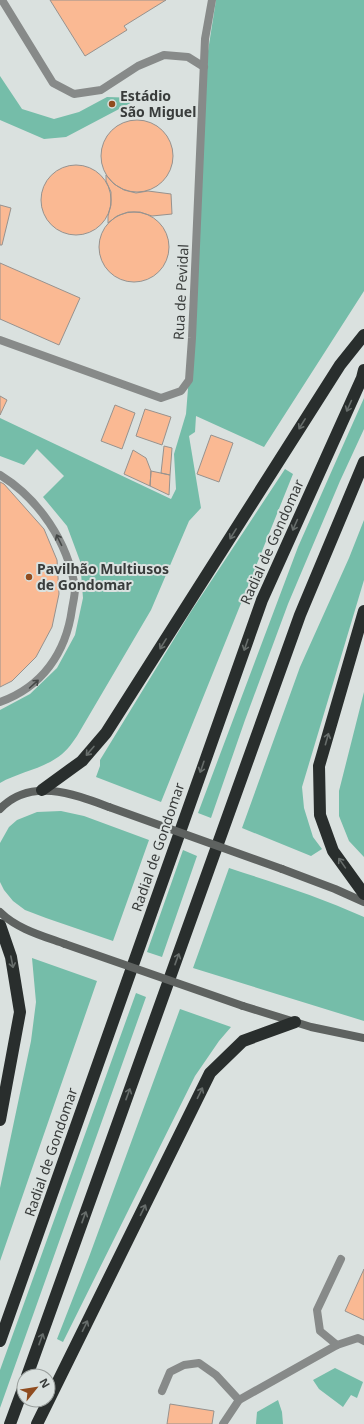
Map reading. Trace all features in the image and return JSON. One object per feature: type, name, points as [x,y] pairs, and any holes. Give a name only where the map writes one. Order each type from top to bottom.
[{"type":"highway","points":[[42,790],[82,761],[106,733],[340,365],[364,335]]},
{"type":"highway","name":"Radial de Gondomar","points":[[0,1341],[262,600],[364,370]]},
{"type":"highway","points":[[30,1368],[300,615],[364,462]]},
{"type":"highway","points":[[364,611],[319,766],[320,815],[333,851],[364,894]]},
{"type":"highway","points":[[0,925],[11,957],[20,1012],[0,1120]]},
{"type":"highway","points":[[37,1424],[210,1073],[243,1041],[295,1022]]},
{"type":"highway","points":[[10,1424],[16,1408]]},
{"type":"main road","points":[[0,809],[3,804],[18,796],[42,790],[55,791],[89,800],[335,888],[364,902]]},
{"type":"main road","points":[[0,912],[10,921],[43,937],[244,1006],[295,1022],[364,1038]]},
{"type":"street","points":[[2,0],[53,83],[74,94],[101,90],[138,66],[164,55],[188,57],[204,66]]},
{"type":"street","name":"Rua de Pevidal","points":[[0,340],[161,398],[181,391],[189,380],[205,39],[212,0]]},
{"type":"street","points":[[0,475],[15,484],[35,503],[52,526],[69,562],[75,590],[71,617],[64,644],[49,668],[32,686],[11,698],[0,702]]},
{"type":"street","points":[[337,1345],[320,1331],[317,1310],[341,1259]]},
{"type":"street","points":[[223,1424],[239,1400],[337,1345],[358,1338],[364,1341]]},
{"type":"street","points":[[162,1391],[170,1372],[184,1365],[199,1363],[216,1375],[239,1400]]},
{"type":"green space","points":[[216,0],[364,0],[364,291],[264,447],[196,416],[195,432],[189,436],[201,508],[189,521],[151,610],[68,749],[59,757],[48,763],[0,783],[0,710],[30,694],[57,668],[75,635],[83,598],[80,561],[67,526],[43,497],[64,476],[37,449],[24,465],[0,456],[0,418],[171,499],[176,489],[174,454],[186,414],[192,338],[208,51]]},
{"type":"green space","name":"Estádio São Miguel","points":[[0,76],[22,109],[54,119],[79,112],[107,97],[140,98],[66,137],[44,139],[0,120]]},
{"type":"green space","points":[[364,398],[364,429],[340,481],[288,604],[211,818],[198,813],[298,547]]},
{"type":"green space","points":[[285,469],[293,474],[161,802],[96,777],[100,766],[100,760],[190,613]]},
{"type":"green space","points":[[364,520],[364,580],[302,787],[304,808],[313,837],[322,849],[311,856],[242,828],[300,667],[349,558]]},
{"type":"green space","points":[[364,692],[364,857],[349,841],[339,816],[339,791]]},
{"type":"green space","points":[[61,811],[84,816],[149,840],[113,941],[25,910],[13,901],[4,890],[0,882],[0,843],[9,827],[17,820],[37,812]]},
{"type":"green space","points":[[183,850],[197,856],[162,957],[147,952]]},
{"type":"green space","points":[[229,868],[314,897],[364,917],[364,1021],[193,968]]},
{"type":"green space","points":[[32,958],[97,981],[0,1261],[0,1188],[31,1041],[36,1002]]},
{"type":"green space","points":[[136,993],[146,997],[0,1408],[0,1370]]},
{"type":"green space","points":[[180,1009],[231,1027],[219,1041],[195,1076],[63,1342],[57,1339],[89,1257]]},
{"type":"green space","points":[[335,1368],[363,1382],[357,1398],[351,1395],[343,1407],[319,1389],[313,1380]]},
{"type":"green space","points":[[278,1400],[282,1412],[283,1424],[256,1424],[257,1412]]},
{"type":"building","points":[[50,0],[166,0],[124,26],[127,30],[85,56]]},
{"type":"building","points":[[137,120],[157,126],[167,136],[173,156],[167,176],[157,186],[137,192],[117,186],[107,176],[101,156],[107,136],[117,126]]},
{"type":"building","points":[[69,165],[83,165],[96,171],[105,180],[109,186],[111,200],[109,214],[101,225],[90,233],[83,235],[69,235],[62,233],[51,225],[43,214],[41,207],[41,193],[43,186],[51,175],[62,167]]},
{"type":"building","points":[[106,175],[114,184],[124,190],[136,193],[148,191],[171,194],[172,214],[152,216],[140,212],[128,212],[117,216],[108,223],[111,205],[111,192],[106,181]]},
{"type":"building","points":[[0,205],[11,208],[2,245],[0,245]]},
{"type":"building","points":[[127,212],[141,212],[154,217],[164,227],[169,240],[169,254],[164,267],[154,277],[141,282],[127,282],[114,277],[104,267],[99,254],[99,240],[104,227],[114,217]]},
{"type":"building","points":[[0,263],[80,298],[59,345],[0,319]]},
{"type":"building","points":[[0,396],[7,400],[0,415]]},
{"type":"building","points":[[115,405],[135,413],[122,449],[101,441]]},
{"type":"building","points":[[145,409],[171,417],[162,445],[136,436]]},
{"type":"building","points":[[211,435],[233,443],[219,482],[197,474]]},
{"type":"building","points":[[164,446],[172,448],[170,475],[161,473]]},
{"type":"building","points":[[133,450],[146,458],[151,471],[150,486],[124,474]]},
{"type":"building","points":[[151,471],[170,475],[169,495],[150,486]]},
{"type":"building","name":"Pavilhão Multiusos de Gondomar","points":[[0,482],[4,484],[44,529],[57,560],[59,594],[52,627],[36,657],[12,681],[0,687]]},
{"type":"building","points":[[364,1269],[364,1320],[345,1311]]},
{"type":"building","points":[[170,1404],[214,1411],[212,1424],[167,1424]]},
{"type":"place","name":"Estádio São Miguel","points":[[112,104]]},
{"type":"place","name":"Pavilhão Multiusos de Gondomar","points":[[29,577]]}]
